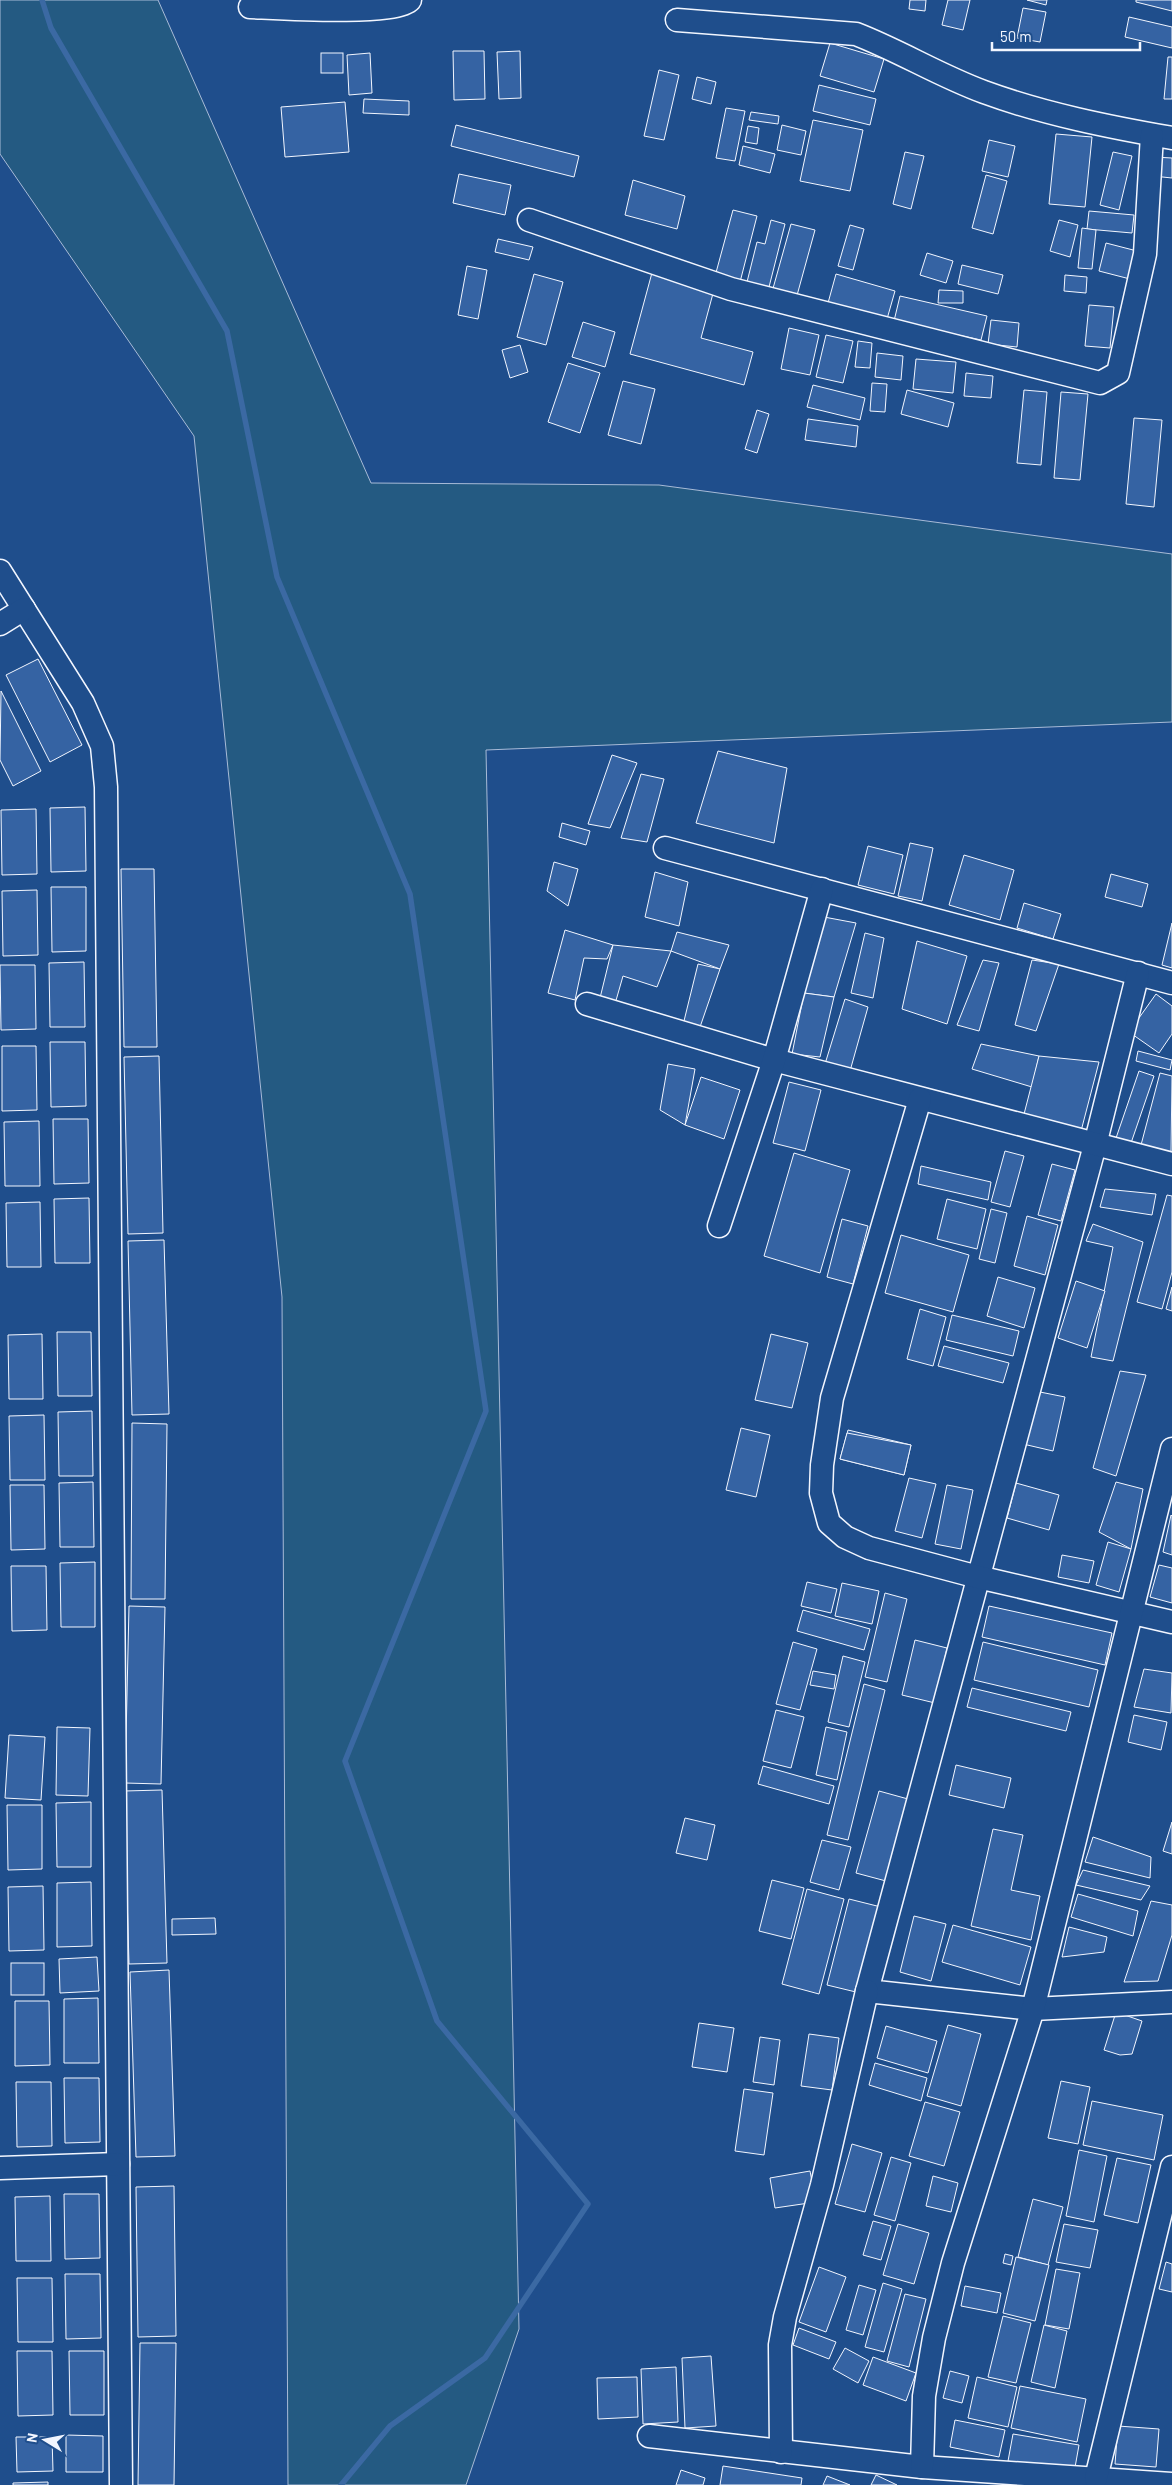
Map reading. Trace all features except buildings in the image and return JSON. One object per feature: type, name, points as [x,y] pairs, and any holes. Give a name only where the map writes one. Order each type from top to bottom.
[{"type":"street","points":[[250,7],[380,10],[406,4],[410,0]]},
{"type":"street","points":[[530,220],[731,289],[1100,383],[1118,373],[1145,254],[1162,136],[1078,119],[985,92],[940,74],[881,44],[856,34],[677,20]]},
{"type":"street","points":[[0,571],[82,703],[102,746],[106,787],[121,2485]]},
{"type":"street","points":[[0,624],[24,609]]},
{"type":"street","points":[[666,848],[1172,983]]},
{"type":"street","points":[[719,1226],[774,1060],[822,890]]},
{"type":"street","points":[[781,2452],[780,2345],[785,2316],[822,2185],[867,1991],[1095,1145],[1138,973]]},
{"type":"street","points":[[588,1004],[774,1060],[1172,1164]]},
{"type":"street","points":[[920,1099],[832,1398],[822,1465],[821,1493],[830,1523],[845,1537],[869,1548],[978,1577],[1172,1622]]},
{"type":"street","points":[[922,2467],[924,2396],[934,2338],[953,2263],[1033,2009],[1172,1449]]},
{"type":"street","points":[[867,1991],[1033,2009],[1172,2002]]},
{"type":"street","points":[[0,2168],[118,2164]]},
{"type":"street","points":[[1108,2481],[1172,2167]]},
{"type":"street","points":[[649,2436],[922,2467],[1172,2484]]},
{"type":"shaded area","points":[[0,0],[158,0],[371,483],[659,485],[1172,554],[1172,722],[486,750],[519,2329],[466,2485],[288,2485],[282,1297],[194,436],[0,154]]},
{"type":"waterway","points":[[42,0],[51,28],[227,331],[277,577],[410,894],[486,1411],[345,1761],[437,2021],[588,2204],[485,2358],[390,2426],[341,2485]]}]
